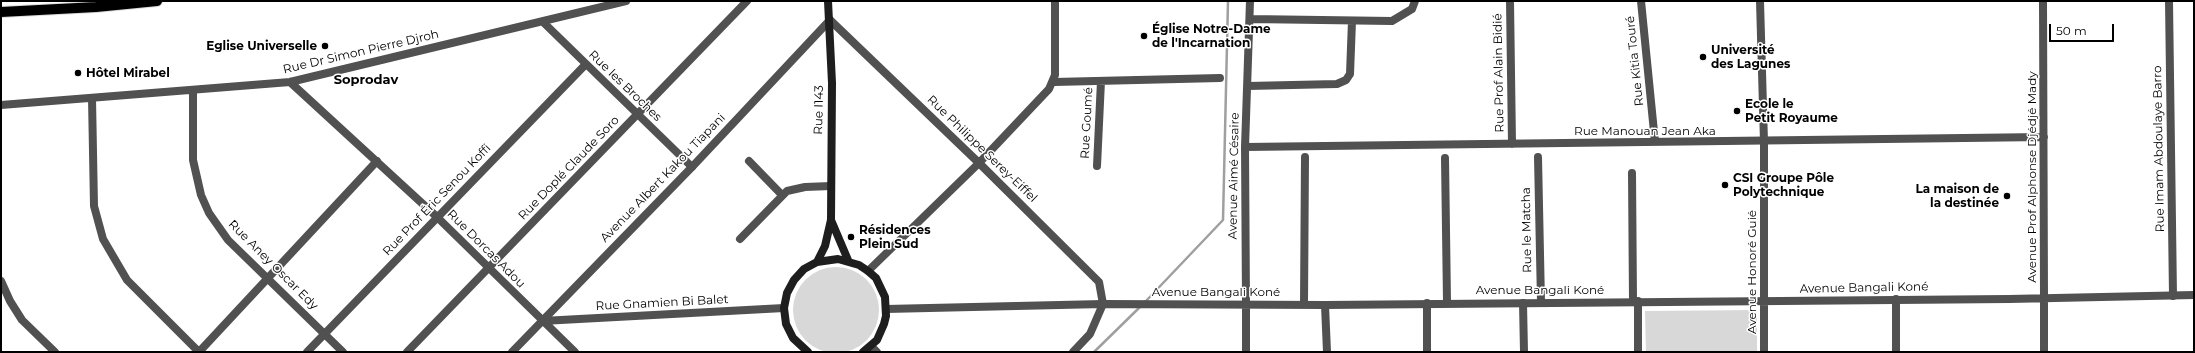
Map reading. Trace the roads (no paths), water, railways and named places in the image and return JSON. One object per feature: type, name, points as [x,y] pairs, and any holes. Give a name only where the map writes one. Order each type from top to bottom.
[{"type":"main road","points":[[1,12],[76,9],[157,1]]},
{"type":"main road","name":"Rue I143","points":[[817,262],[825,246],[831,220],[832,83],[830,2]]},
{"type":"main road","name":"Rue I143","points":[[831,220],[848,260]]},
{"type":"main road","points":[[804,351],[793,338],[786,324],[784,308],[787,293],[794,280],[804,269],[817,262],[827,259],[848,260],[868,271],[881,287],[886,309],[881,332],[874,349],[863,352]]},
{"type":"street","name":"Rue Dr Simon Pierre Djroh","points":[[1,105],[193,91],[290,82],[626,1]]},
{"type":"street","name":"Rue Doplé Claude Soro","points":[[407,352],[747,1]]},
{"type":"street","points":[[868,271],[979,163],[1044,95],[1054,82],[1056,66],[1055,1]]},
{"type":"street","name":"Avenue Aimé Césaire","points":[[1246,352],[1245,147],[1250,1]]},
{"type":"street","points":[[1250,19],[1392,21],[1412,9],[1415,1]]},
{"type":"street","name":"Rue Prof Alain Bidié","points":[[1510,1],[1512,144]]},
{"type":"street","name":"Rue Kitia Touré","points":[[1641,1],[1655,142]]},
{"type":"street","name":"Avenue Honoré Guié","points":[[1760,1],[1764,142],[1764,352]]},
{"type":"street","name":"Avenue Prof Alphonse Djédjé Mady","points":[[2043,1],[2044,352]]},
{"type":"street","name":"Rue Imam Abdoulaye Barro","points":[[2169,1],[2173,296]]},
{"type":"street","name":"Rue Philippe Serey-Eiffel","points":[[830,20],[979,163],[1099,282],[1103,304]]},
{"type":"street","name":"Avenue Albert Kakou Tiapani","points":[[512,352],[692,167],[830,20]]},
{"type":"street","points":[[1248,86],[1337,84],[1346,80],[1350,74],[1352,21]]},
{"type":"street","name":"Rue les Broches","points":[[543,22],[692,167]]},
{"type":"street","name":"Rue Prof Éric Senou Koffi","points":[[307,352],[586,64]]},
{"type":"street","points":[[1054,82],[1220,78]]},
{"type":"street","name":"Rue Goumé","points":[[1097,166],[1101,81]]},
{"type":"street","name":"Rue Dorcas Adou","points":[[290,82],[437,217],[575,352]]},
{"type":"street","name":"Rue Aney Oscar Edy","points":[[193,91],[193,160],[204,204],[221,233],[343,352]]},
{"type":"street","points":[[92,98],[94,206],[103,239],[127,280],[199,352],[377,161]]},
{"type":"street","name":"Rue Manouan Jean Aka","points":[[1245,147],[1764,142],[2044,137]]},
{"type":"street","points":[[1304,304],[1305,157]]},
{"type":"street","name":"Rue le Matcha","points":[[1538,157],[1541,302]]},
{"type":"street","points":[[1446,158],[1448,302]]},
{"type":"street","points":[[749,161],[782,195]]},
{"type":"street","points":[[1632,173],[1638,352]]},
{"type":"street","points":[[740,239],[782,195],[794,189],[831,186]]},
{"type":"street","points":[[1,281],[22,320],[55,352]]},
{"type":"street","name":"Avenue Bangali Koné","points":[[886,309],[1103,304],[1325,305],[1448,302],[1523,303],[1764,301],[2194,295]]},
{"type":"street","points":[[1896,299],[1896,352]]},
{"type":"street","points":[[1427,303],[1427,352]]},
{"type":"street","points":[[1523,303],[1524,352]]},
{"type":"street","points":[[1073,352],[1090,334],[1103,304]]},
{"type":"street","points":[[1325,305],[1327,352]]},
{"type":"street","name":"Rue Gnamien Bi Balet","points":[[542,321],[784,308]]},
{"type":"waterway","points":[[1145,302],[1223,220],[1228,1]]},
{"type":"waterway","points":[[1094,352],[1141,306]]},
{"type":"place","name":"Église Notre-Dame de l'Incarnation","points":[[1144,36]]},
{"type":"place","name":"Eglise Universelle","points":[[325,46]]},
{"type":"place","name":"Université des Lagunes","points":[[1703,57]]},
{"type":"place","name":"Hôtel Mirabel","points":[[78,73]]},
{"type":"place","name":"Ecole le Petit Royaume","points":[[1737,111]]},
{"type":"place","name":"CSI Groupe Pôle Polytechnique","points":[[1725,185]]},
{"type":"place","name":"La maison de la destinée","points":[[2007,196]]},
{"type":"place","name":"Résidences Plein Sud","points":[[851,237]]},
{"type":"district","name":"Soprodav","points":[[366,80]]}]
